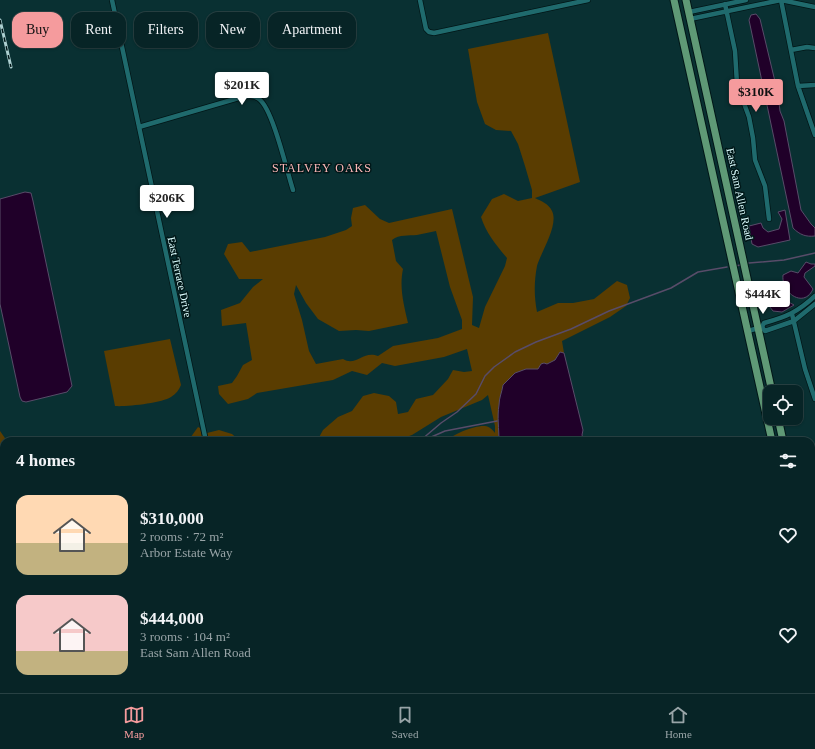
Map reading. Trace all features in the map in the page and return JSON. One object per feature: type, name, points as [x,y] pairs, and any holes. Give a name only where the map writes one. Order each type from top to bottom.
[{"type":"main road","points":[[674,0],[771,437]]},
{"type":"main road","name":"East Sam Allen Road","points":[[686,0],[760,328],[771,385]]},
{"type":"main road","points":[[780,425],[782,437]]},
{"type":"street","name":"East Terrace Drive","points":[[112,0],[205,437]]},
{"type":"street","points":[[420,0],[426,29],[429,32],[434,33],[588,0]]},
{"type":"street","points":[[690,15],[714,6],[746,0]]},
{"type":"street","points":[[690,15],[715,13],[781,0],[815,6]]},
{"type":"street","points":[[781,0],[798,86],[815,135]]},
{"type":"street","points":[[725,4],[735,51],[737,84],[749,117],[756,167],[765,186],[769,218]]},
{"type":"street","points":[[714,6],[715,13]]},
{"type":"street","points":[[791,50],[807,47],[815,48]]},
{"type":"street","points":[[798,86],[815,85]]},
{"type":"street","points":[[139,127],[242,97],[251,96],[259,98],[264,104],[274,129],[293,190]]},
{"type":"street","points":[[760,328],[765,331],[794,320],[814,300]]},
{"type":"street","points":[[748,331],[760,328],[764,323],[779,319],[807,307]]},
{"type":"street","points":[[792,314],[805,369],[815,399]]},
{"type":"street","points":[[779,319],[781,325]]},
{"type":"shaded area","points":[[756,14],[760,19],[778,94],[780,111],[784,121],[801,210],[815,228],[815,236],[803,235],[793,228],[749,20],[751,15]]},
{"type":"shaded area","points":[[548,33],[580,182],[535,198],[549,206],[554,217],[549,238],[537,266],[535,295],[537,312],[558,303],[573,303],[594,299],[617,281],[627,285],[630,298],[626,306],[610,317],[562,341],[564,353],[555,360],[538,369],[526,369],[515,373],[503,385],[498,409],[499,437],[452,437],[464,430],[481,426],[492,429],[495,433],[495,426],[488,395],[482,400],[441,417],[406,437],[319,437],[323,430],[338,417],[352,411],[363,396],[374,393],[389,396],[396,402],[398,414],[408,412],[416,399],[433,395],[448,379],[453,370],[464,372],[472,371],[467,349],[444,357],[395,366],[382,363],[367,375],[352,371],[333,380],[257,393],[248,399],[228,404],[219,394],[218,386],[232,383],[243,365],[252,360],[246,323],[222,326],[221,310],[240,303],[253,287],[263,279],[239,279],[224,254],[228,244],[242,242],[250,252],[325,237],[346,230],[352,226],[351,218],[353,208],[365,205],[380,219],[389,223],[452,209],[473,297],[472,325],[479,328],[485,307],[505,266],[507,258],[495,244],[481,217],[492,199],[504,194],[518,201],[532,198],[532,190],[518,144],[511,131],[496,130],[485,124],[477,102],[468,49]],"holes":[[[436,231],[450,287],[462,320],[462,329],[438,338],[393,346],[378,356],[368,355],[352,361],[343,359],[316,364],[309,351],[294,294],[296,285],[306,303],[318,319],[339,331],[369,331],[408,323],[402,290],[403,269],[396,261],[392,240],[401,236],[417,235]]]},
{"type":"shaded area","points":[[25,192],[31,193],[33,201],[72,386],[67,392],[26,402],[22,401],[20,397],[0,304],[0,199]]},
{"type":"shaded area","points":[[785,210],[790,240],[758,247],[752,244],[749,226],[761,223],[763,228],[768,232],[779,229],[782,219],[778,212]]},
{"type":"shaded area","points":[[806,262],[815,264],[815,266],[805,273],[804,277],[813,289],[809,295],[804,298],[799,298],[789,293],[783,282],[783,275],[791,271],[798,273]]},
{"type":"shaded area","points":[[766,284],[776,285],[785,300],[794,305],[782,312],[773,311],[766,298]]},
{"type":"shaded area","points":[[170,339],[181,385],[177,392],[171,397],[152,403],[115,406],[104,351]]},
{"type":"shaded area","points":[[560,352],[564,353],[583,430],[583,437],[499,437],[498,410],[503,385],[515,373],[526,369],[538,369],[541,364],[547,364],[555,360]]},
{"type":"shaded area","points":[[198,427],[200,428],[202,437],[191,437]]},
{"type":"shaded area","points":[[219,430],[232,434],[235,437],[208,437],[207,433]]},
{"type":"shaded area","points":[[0,431],[4,437],[0,437]]},
{"type":"waterway","points":[[749,263],[784,260],[815,253]]},
{"type":"waterway","points":[[736,266],[740,265]]},
{"type":"waterway","points":[[425,437],[457,412],[476,394],[485,376],[494,367],[515,352],[536,342],[571,329],[609,311],[671,288],[698,272],[727,267]]},
{"type":"waterway","points":[[431,437],[445,431],[497,421]]},
{"type":"railway","points":[[0,20],[11,67]]},
{"type":"district","name":"STALVEY OAKS","points":[[322,168]]}]
